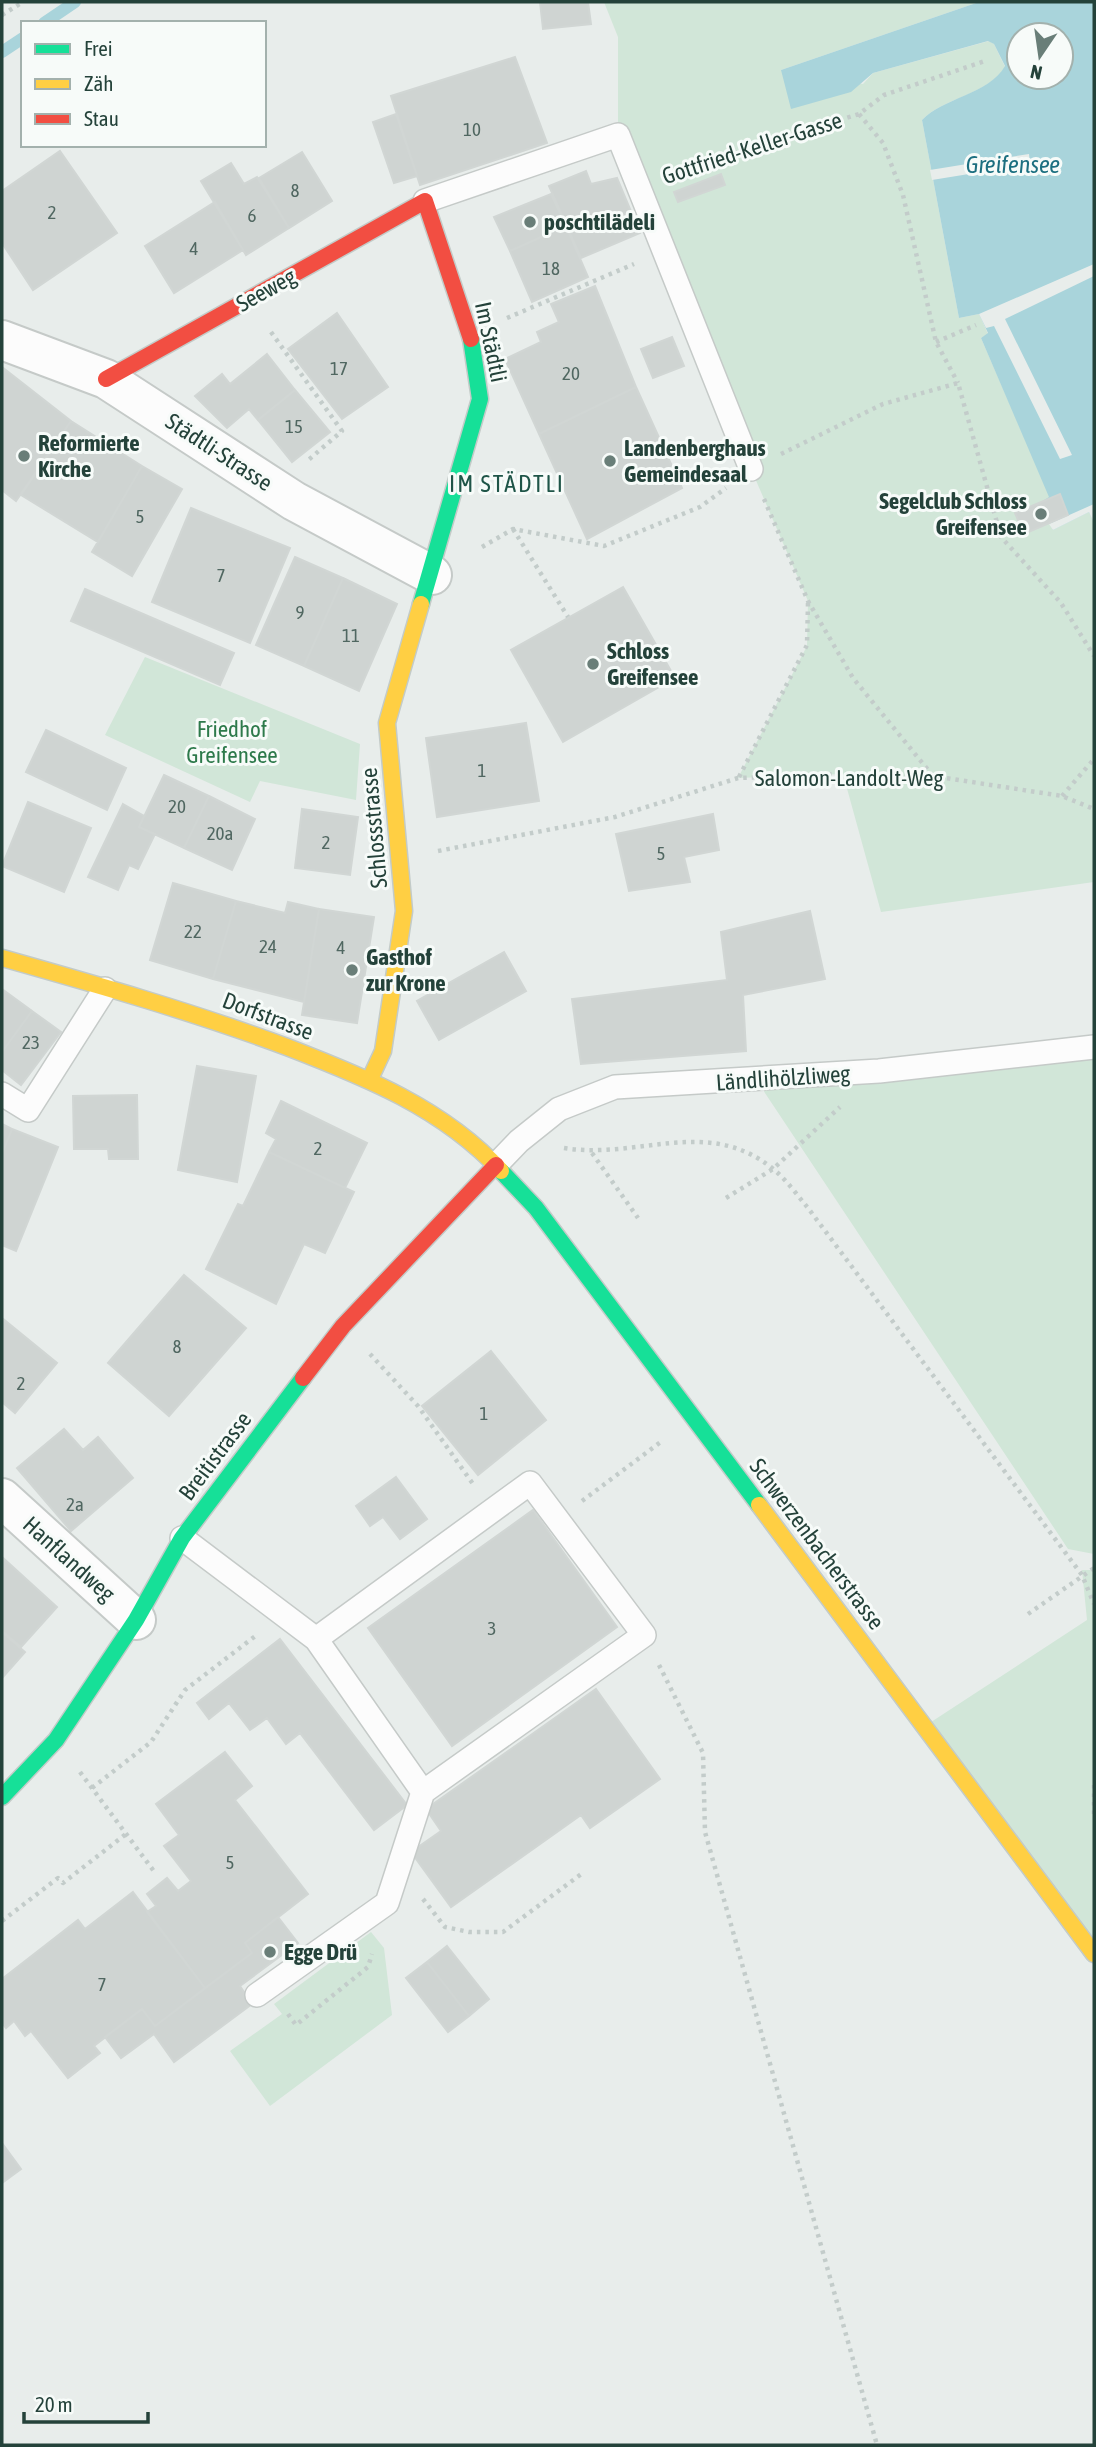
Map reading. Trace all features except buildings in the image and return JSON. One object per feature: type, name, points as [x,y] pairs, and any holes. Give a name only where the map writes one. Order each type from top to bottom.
[{"type":"street","name":"Seeweg","points":[[106,379],[425,201]]},
{"type":"street","name":"Im Städtli","points":[[425,201],[470,331],[480,399],[432,575]]},
{"type":"street","name":"Städtli-Strasse","points":[[2,340],[106,379],[275,488],[432,575]]},
{"type":"street","name":"Schlossstrasse","points":[[370,1079],[383,1051],[404,911],[387,723],[432,575]]},
{"type":"street","name":"Dorfstrasse","points":[[2,958],[201,1015],[370,1079],[432,1113],[496,1166]]},
{"type":"street","name":"Breitistrasse","points":[[2,1797],[56,1741],[136,1620],[182,1538],[343,1326],[496,1166]]},
{"type":"street","name":"Schwerzenbacherstrasse","points":[[496,1166],[536,1208],[1094,1955]]},
{"type":"street","name":"Hanflandweg","points":[[2,1498],[136,1620]]},
{"type":"lane","name":"Gottfried-Keller-Gasse","points":[[425,201],[618,135],[638,184]]},
{"type":"lane","points":[[638,184],[751,469]]},
{"type":"lane","points":[[2,1094],[29,1110],[105,989]]},
{"type":"lane","name":"Ländlihölzliweg","points":[[496,1166],[519,1141],[559,1109],[615,1087],[879,1071],[1094,1047]]},
{"type":"lane","points":[[257,1995],[387,1902],[423,1792],[644,1635],[530,1483],[316,1639]]},
{"type":"lane","points":[[182,1538],[316,1639],[423,1792]]},
{"type":"path","points":[[2,15],[23,2]]},
{"type":"path","name":"Gottfried-Keller-Gasse","points":[[638,184],[859,114],[884,95],[985,61]]},
{"type":"path","points":[[859,114],[883,143],[903,195],[936,342],[958,383],[1001,537],[1060,603],[1094,656]]},
{"type":"path","points":[[470,331],[530,309],[664,251]]},
{"type":"path","points":[[248,300],[342,431],[275,488]]},
{"type":"path","points":[[936,342],[976,325]]},
{"type":"path","points":[[432,575],[513,529],[604,546],[700,507],[751,469],[883,404],[958,383]]},
{"type":"path","points":[[751,469],[808,601],[853,677],[933,776]]},
{"type":"path","points":[[513,529],[568,617]]},
{"type":"path","points":[[738,778],[807,645],[808,601]]},
{"type":"path","points":[[1062,796],[1094,759]]},
{"type":"path","name":"Salomon-Landolt-Weg","points":[[399,858],[615,817],[738,778],[843,774],[933,776],[1062,796],[1094,809]]},
{"type":"path","points":[[726,1198],[773,1169],[879,1071]]},
{"type":"path","points":[[519,1141],[592,1153],[708,1140],[743,1150],[773,1169],[808,1208],[1082,1576],[1094,1604]]},
{"type":"path","points":[[592,1153],[638,1217]]},
{"type":"path","points":[[343,1326],[418,1406],[492,1511]]},
{"type":"path","points":[[557,1519],[694,1418]]},
{"type":"path","points":[[1028,1614],[1094,1568]]},
{"type":"path","points":[[92,1788],[151,1742],[185,1690],[284,1615]]},
{"type":"path","points":[[644,1635],[703,1753],[705,1832],[877,2445]]},
{"type":"path","points":[[56,1741],[156,1874]]},
{"type":"path","points":[[1094,1785],[1094,1815]]},
{"type":"path","points":[[2,1921],[58,1878],[63,1883],[126,1834]]},
{"type":"path","points":[[398,1869],[445,1927],[469,1932],[503,1932],[584,1872]]},
{"type":"green space","points":[[604,2],[979,2],[781,70],[863,84],[873,73],[989,41],[994,44],[1005,67],[988,84],[931,112],[922,120],[959,318],[979,314],[988,334],[981,338],[1050,497],[1053,530],[1089,512],[1094,523],[1094,882],[881,912],[843,774],[738,778],[807,646],[808,601],[751,469],[618,135],[618,37]]},
{"type":"green space","name":"Friedhof Greifensee","points":[[145,657],[360,744],[356,800],[260,781],[250,802],[105,735]]},
{"type":"green space","points":[[1094,1047],[1094,1554],[1068,1549],[757,1081]]},
{"type":"green space","points":[[1082,1570],[1094,1570],[1094,1954],[925,1726],[1087,1620]]},
{"type":"green space","points":[[371,1932],[384,1948],[392,2015],[270,2106],[230,2051],[282,2014],[274,2004]]},
{"type":"water","name":"Greifensee","points":[[979,2],[1094,2],[1094,523],[1089,512],[1053,530],[1041,502],[1049,497],[981,338],[988,333],[979,314],[959,318],[922,120],[931,112],[977,90],[997,76],[1005,66],[994,44],[988,41],[873,73],[851,92],[791,109],[781,70]]},
{"type":"pier","points":[[1029,154],[1030,164],[932,180],[930,170]]},
{"type":"pier","points":[[1094,264],[1094,276],[1005,319],[1072,455],[1060,459],[994,326],[986,328],[979,314]]},
{"type":"pier","points":[[1094,504],[1094,523],[1089,512],[1053,530],[1049,524]]},
{"type":"waterway","points":[[47,21],[75,2]]},
{"type":"waterway","points":[[2,52],[21,39]]},
{"type":"traffic: fast","points":[[421,604],[480,399],[471,339]]},
{"type":"traffic: fast","points":[[501,1171],[536,1208],[759,1505]]},
{"type":"traffic: fast","points":[[2,1797],[56,1740],[136,1620],[182,1538],[303,1378]]},
{"type":"traffic: slow","points":[[370,1079],[383,1051],[404,911],[387,723],[421,604]]},
{"type":"traffic: slow","points":[[2,958],[216,1022],[345,1070],[428,1112],[454,1129],[501,1171]]},
{"type":"traffic: slow","points":[[759,1505],[1094,1954]]},
{"type":"traffic: jam","points":[[106,379],[425,201],[471,339]]},
{"type":"traffic: jam","points":[[303,1378],[343,1326],[496,1165]]},
{"type":"place","name":"poschtilädeli","points":[[530,222]]},
{"type":"place","name":"Reformierte Kirche","points":[[24,456]]},
{"type":"place","name":"Landenberghaus Gemeindesaal","points":[[610,461]]},
{"type":"place","name":"Segelclub Schloss Greifensee","points":[[1041,514]]},
{"type":"place","name":"Schloss Greifensee","points":[[593,664]]},
{"type":"place","name":"Gasthof zur Krone","points":[[352,970]]},
{"type":"place","name":"Egge Drü","points":[[270,1952]]},
{"type":"district","name":"IM STÄDTLI","points":[[507,483]]}]
